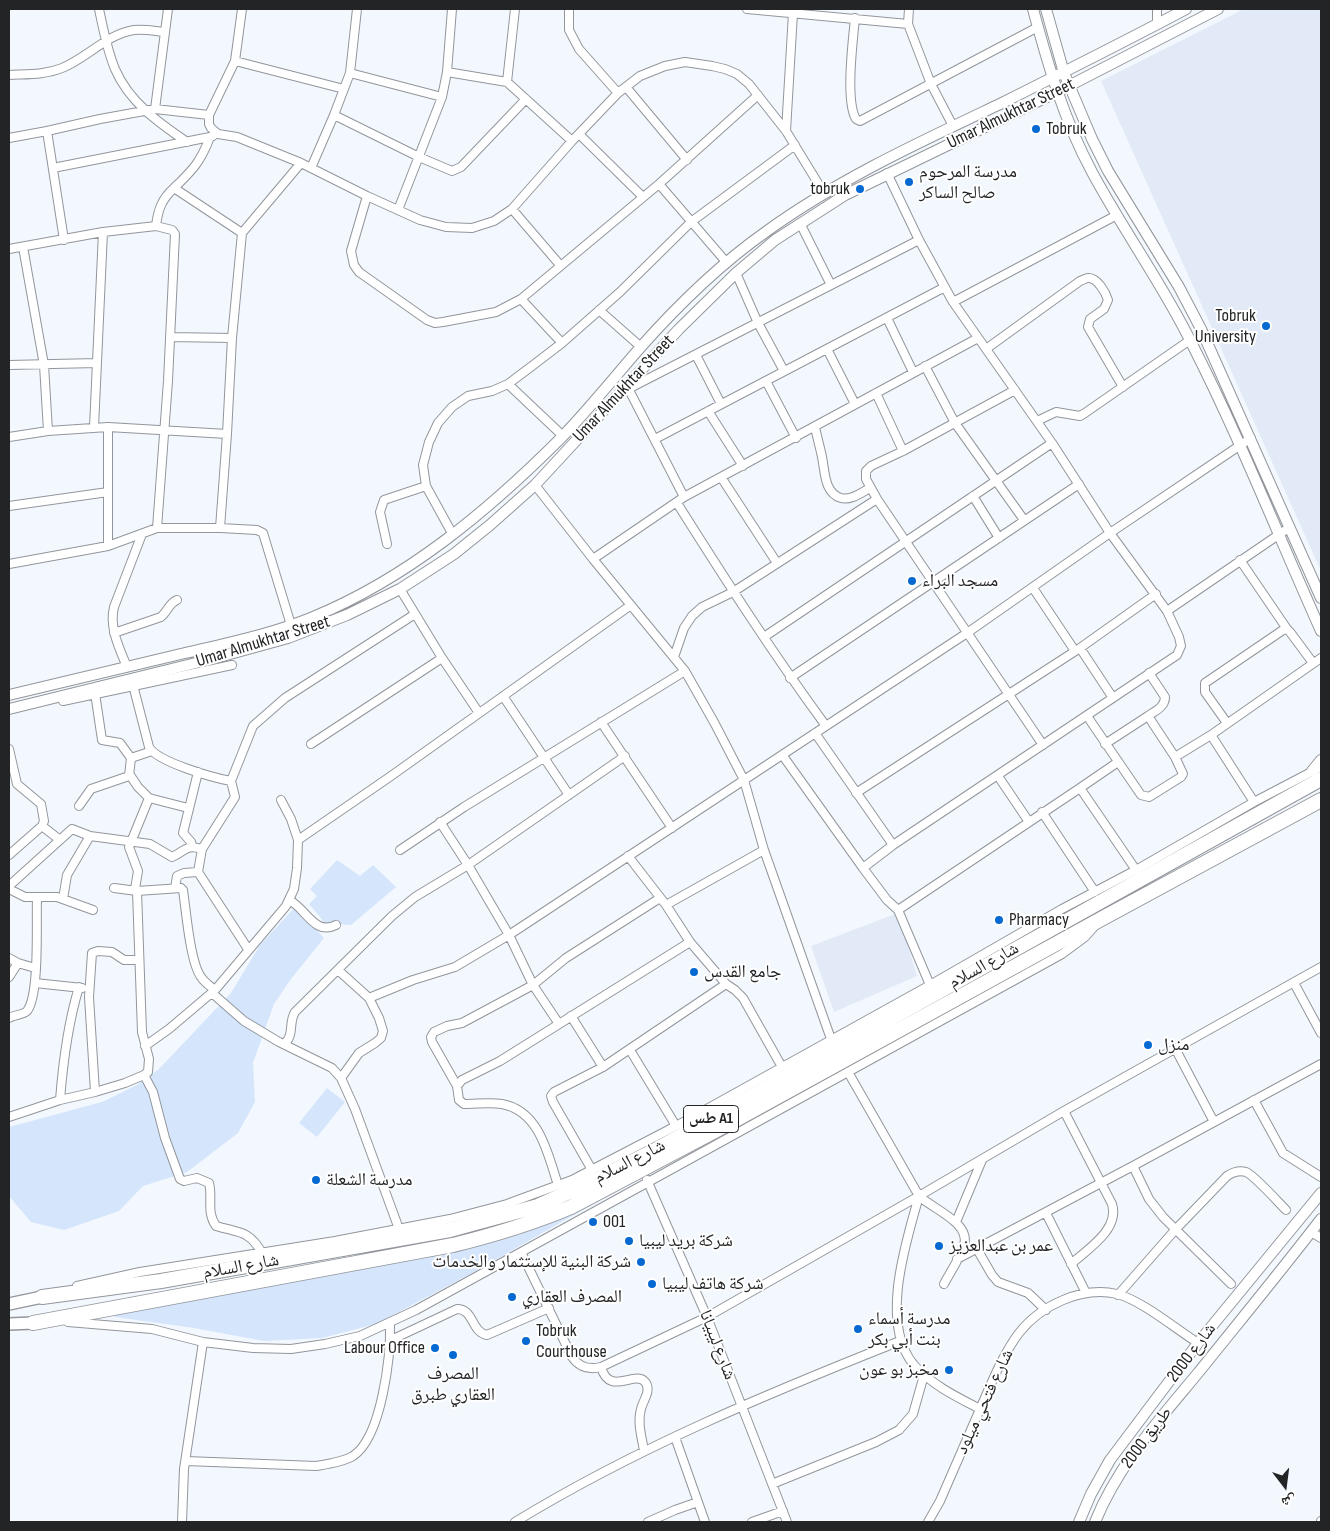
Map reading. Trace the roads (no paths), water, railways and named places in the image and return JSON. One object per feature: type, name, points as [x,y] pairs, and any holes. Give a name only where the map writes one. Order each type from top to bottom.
[{"type":"highway","name":"شارع السلام","points":[[42,1297],[161,1281],[450,1230],[538,1206],[653,1151],[1318,772]]},
{"type":"highway","name":"شارع السلام","points":[[33,1323],[454,1245],[544,1218],[645,1176],[736,1119],[1321,800]]},
{"type":"highway","points":[[1285,820],[1321,811]]},
{"type":"main road","name":"شارع السلام","points":[[9,1304],[42,1297]]},
{"type":"main road","points":[[9,1324],[33,1323]]},
{"type":"street","points":[[99,9],[115,69],[125,87],[145,111],[164,127],[187,142]]},
{"type":"street","points":[[155,110],[168,9]]},
{"type":"street","points":[[242,9],[235,61],[209,115],[208,124],[210,128],[218,134],[255,144],[301,163],[420,220],[446,227],[472,228],[494,221],[512,209],[572,141],[618,93],[640,76],[665,66],[686,62],[712,66],[737,74],[758,95],[786,132],[824,193]]},
{"type":"street","points":[[311,168],[350,73],[357,9]]},
{"type":"street","points":[[398,210],[442,97],[447,72],[452,9]]},
{"type":"street","points":[[507,82],[515,9]]},
{"type":"street","points":[[569,9],[569,30],[579,49],[618,93]]},
{"type":"street","points":[[747,9],[908,24]]},
{"type":"street","points":[[909,9],[908,24],[931,84],[953,126]]},
{"type":"street","points":[[1033,9],[1056,92],[1092,172],[1164,292],[1190,340],[1222,406],[1321,631]]},
{"type":"street","points":[[1046,9],[1064,72],[1092,138],[1108,171],[1179,287],[1201,329],[1251,438],[1320,597],[1307,600]]},
{"type":"street","points":[[1157,9],[1157,24]]},
{"type":"street","name":"Umar Almukhtar Street","points":[[9,695],[234,641],[291,625],[345,603],[385,580],[453,535],[515,482],[563,436],[668,318],[727,263],[766,232],[824,193],[1186,9]]},
{"type":"street","name":"Umar Almukhtar Street","points":[[9,709],[95,691],[288,638],[348,615],[400,589],[454,554],[535,485],[627,388],[679,329],[736,273],[775,240],[844,195],[1056,92],[1218,9]]},
{"type":"street","points":[[786,132],[793,13]]},
{"type":"street","points":[[855,18],[851,83],[852,110],[856,119],[860,121],[1038,26]]},
{"type":"street","points":[[9,74],[39,74],[62,68],[118,34],[133,30],[165,32]]},
{"type":"street","points":[[235,61],[344,90]]},
{"type":"street","points":[[447,72],[507,82],[572,141]]},
{"type":"street","points":[[350,73],[442,97]]},
{"type":"street","points":[[626,87],[687,160]]},
{"type":"street","points":[[367,196],[351,251],[354,265],[359,272],[427,320],[435,323],[496,312],[521,299],[687,160],[758,95]]},
{"type":"street","points":[[334,115],[419,157],[452,171],[458,170],[526,99]]},
{"type":"street","points":[[9,138],[145,111],[155,110],[209,115]]},
{"type":"street","points":[[47,131],[64,240]]},
{"type":"street","points":[[53,168],[222,134]]},
{"type":"street","points":[[579,134],[643,197]]},
{"type":"street","points":[[156,226],[157,212],[160,206],[203,157],[210,137]]},
{"type":"street","points":[[453,535],[426,486],[422,464],[428,442],[438,423],[452,407],[468,396],[492,391],[508,384],[562,343],[691,222],[795,145]]},
{"type":"street","points":[[220,528],[232,338],[242,233],[301,163]]},
{"type":"street","points":[[863,868],[893,845],[1177,655],[1181,646],[1167,611],[1156,594],[1110,533],[1052,443],[953,302],[919,240],[887,174]]},
{"type":"street","points":[[659,184],[727,263]]},
{"type":"street","points":[[174,188],[242,233]]},
{"type":"street","points":[[512,209],[560,265]]},
{"type":"street","points":[[953,302],[1117,215]]},
{"type":"street","points":[[800,223],[831,285]]},
{"type":"street","points":[[9,249],[103,232],[156,226],[172,230],[175,234],[157,528]]},
{"type":"street","points":[[94,427],[103,232]]},
{"type":"street","points":[[684,497],[627,388],[696,355],[919,240]]},
{"type":"street","points":[[22,247],[44,365],[48,431]]},
{"type":"street","points":[[736,273],[758,323],[784,371]]},
{"type":"street","points":[[986,349],[1080,281],[1087,277],[1092,278],[1100,286],[1108,300],[1104,309],[1090,319],[1088,327],[1123,387]]},
{"type":"street","points":[[655,439],[944,287]]},
{"type":"street","points":[[521,299],[562,343]]},
{"type":"street","points":[[599,310],[641,347]]},
{"type":"street","points":[[668,318],[679,329]]},
{"type":"street","points":[[886,318],[914,372]]},
{"type":"street","points":[[170,337],[232,338]]},
{"type":"street","points":[[593,559],[684,497],[978,338]]},
{"type":"street","points":[[1036,422],[1056,412],[1080,416],[1190,340]]},
{"type":"street","points":[[827,349],[855,404]]},
{"type":"street","points":[[696,355],[722,404]]},
{"type":"street","points":[[9,365],[97,363]]},
{"type":"street","points":[[925,366],[955,423],[1024,520]]},
{"type":"street","points":[[766,381],[796,438]]},
{"type":"street","points":[[508,384],[563,436]]},
{"type":"street","points":[[1015,390],[903,451],[871,466],[866,472],[866,479],[904,542],[1043,745]]},
{"type":"street","points":[[876,392],[903,451]]},
{"type":"street","points":[[708,411],[743,466]]},
{"type":"street","points":[[9,437],[94,427],[227,434]]},
{"type":"street","points":[[108,427],[108,546]]},
{"type":"street","points":[[815,427],[825,479],[833,493],[841,498],[850,498],[870,488]]},
{"type":"street","points":[[368,998],[413,980],[455,967],[509,935],[968,633],[1110,533],[1251,438]]},
{"type":"street","points":[[764,637],[1052,443]]},
{"type":"street","points":[[721,478],[777,563]]},
{"type":"street","points":[[790,678],[1079,484]]},
{"type":"street","points":[[535,485],[684,671],[715,724],[744,780],[764,850],[831,1039]]},
{"type":"street","points":[[387,544],[380,512],[384,500],[426,486]]},
{"type":"street","points":[[9,506],[108,492]]},
{"type":"street","points":[[973,496],[999,538]]},
{"type":"street","points":[[674,658],[684,628],[692,616],[702,607],[733,592],[877,499]]},
{"type":"street","points":[[677,503],[790,678],[826,726]]},
{"type":"street","points":[[1167,611],[1290,527]]},
{"type":"street","points":[[9,564],[108,546],[157,528],[257,530],[263,533],[291,625]]},
{"type":"street","points":[[126,667],[114,633],[112,616],[142,534]]},
{"type":"street","points":[[1240,560],[1287,630],[1313,663]]},
{"type":"street","points":[[1033,588],[1113,698]]},
{"type":"street","points":[[400,589],[442,658],[479,713]]},
{"type":"street","points":[[856,793],[1078,649],[1156,594]]},
{"type":"street","points":[[114,633],[161,617],[166,613],[172,602],[177,600]]},
{"type":"street","points":[[298,840],[631,605]]},
{"type":"street","points":[[248,949],[198,872],[202,849],[235,797],[231,781],[253,726],[285,698],[415,614]]},
{"type":"street","points":[[1227,723],[1205,692],[1205,684],[1283,630],[1287,630]]},
{"type":"street","points":[[311,744],[442,658]]},
{"type":"street","points":[[1175,757],[1211,735],[1321,658]]},
{"type":"street","points":[[9,713],[95,691],[232,665]]},
{"type":"street","points":[[400,850],[440,822],[684,671]]},
{"type":"street","points":[[1105,744],[1163,706],[1165,697],[1149,673]]},
{"type":"street","points":[[91,675],[102,740],[120,743],[131,758],[130,775],[138,788],[149,798],[188,808]]},
{"type":"street","points":[[133,685],[152,751],[155,755],[198,772],[231,781]]},
{"type":"street","points":[[503,696],[569,795]]},
{"type":"street","points":[[1087,716],[1141,795],[1149,797],[1183,774],[1175,757],[1148,716]]},
{"type":"street","points":[[601,722],[672,828]]},
{"type":"street","points":[[815,733],[893,845]]},
{"type":"street","points":[[1211,735],[1254,802]]},
{"type":"street","points":[[9,749],[17,784],[41,804],[44,815],[42,826],[10,851]]},
{"type":"street","points":[[131,758],[152,751]]},
{"type":"street","points":[[284,1044],[291,1033],[292,1019],[295,1012],[392,916],[415,897],[468,865],[625,756]]},
{"type":"street","points":[[783,756],[863,868],[887,900],[898,910],[930,985]]},
{"type":"street","points":[[42,1297],[119,1276],[262,1253],[450,1219],[507,1204],[558,1185],[592,1170],[676,1126],[930,985],[1062,909],[1136,870],[1254,802],[1318,772],[1321,760]]},
{"type":"street","points":[[898,910],[1118,762]]},
{"type":"street","points":[[192,846],[183,833],[198,772]]},
{"type":"street","points":[[79,806],[91,789],[130,775]]},
{"type":"street","points":[[998,776],[1028,822]]},
{"type":"street","points":[[9,790],[17,784]]},
{"type":"street","points":[[1080,788],[1136,870]]},
{"type":"street","points":[[9,1118],[60,1100],[95,1092],[144,1075],[150,1066],[142,1032],[136,890],[138,871],[129,847],[149,798]]},
{"type":"street","points":[[145,1046],[214,992],[248,949],[286,906],[294,889],[298,840],[291,819],[281,800]]},
{"type":"street","points":[[1042,812],[1095,892]]},
{"type":"street","points":[[440,822],[509,935],[532,985],[559,1024]]},
{"type":"street","points":[[42,826],[60,840]]},
{"type":"street","points":[[93,910],[50,896],[25,897],[10,884],[72,829],[90,836],[150,844],[172,857],[187,847],[192,846],[202,849]]},
{"type":"street","points":[[63,899],[67,875],[90,836]]},
{"type":"street","points":[[666,905],[764,850]]},
{"type":"street","points":[[628,856],[666,905],[690,942],[726,984],[736,990],[743,998],[782,1067]]},
{"type":"street","points":[[175,888],[177,876],[184,873],[198,872]]},
{"type":"street","points":[[114,888],[136,890],[181,888],[183,890],[189,934],[197,970],[214,992],[244,1020],[284,1044],[332,1068],[340,1078],[355,1109],[400,1229]]},
{"type":"street","points":[[9,1018],[24,1013],[27,1010],[35,983],[37,898]]},
{"type":"street","points":[[558,1185],[541,1136],[528,1116],[519,1110],[504,1105],[464,1104],[458,1100],[457,1086],[431,1037],[434,1032],[447,1026],[462,1023],[532,985],[566,958],[660,898]]},
{"type":"street","points":[[289,900],[298,905],[317,926],[326,928],[336,926]]},
{"type":"street","points":[[33,1323],[73,1322],[109,1324],[152,1329],[203,1342],[291,1350],[360,1336],[416,1310],[521,1252],[645,1176],[848,1072],[1062,954],[1085,937],[1103,918]]},
{"type":"street","points":[[457,1086],[462,1080],[500,1061],[690,942]]},
{"type":"street","points":[[95,1092],[89,990],[92,953],[94,951],[112,952],[128,961],[139,960]]},
{"type":"street","points":[[9,958],[18,964],[35,968]]},
{"type":"street","points":[[9,977],[18,964]]},
{"type":"street","points":[[521,1252],[575,1361],[589,1368],[601,1367],[707,1316],[919,1196],[1064,1111],[1176,1050],[1321,967]]},
{"type":"street","points":[[338,970],[368,998],[379,1018],[383,1031],[381,1038],[376,1043],[358,1053],[340,1078]]},
{"type":"street","points":[[35,983],[79,987],[89,990]]},
{"type":"street","points":[[1294,983],[1321,1033]]},
{"type":"street","points":[[592,1170],[551,1096],[554,1092],[603,1067],[630,1050],[726,984]]},
{"type":"street","points":[[60,1100],[62,1074],[73,1006],[79,987]]},
{"type":"street","points":[[572,1016],[603,1067]]},
{"type":"street","points":[[630,1050],[676,1126]]},
{"type":"street","points":[[1176,1050],[1214,1122]]},
{"type":"street","points":[[957,1259],[1321,1064]]},
{"type":"street","points":[[848,1072],[919,1196],[962,1228],[965,1240],[944,1284]]},
{"type":"street","points":[[144,1075],[153,1092],[165,1138],[180,1179],[184,1181],[197,1178],[209,1183],[212,1193],[210,1218],[216,1226],[247,1235],[253,1239],[262,1253]]},
{"type":"street","points":[[1254,1100],[1283,1153],[1321,1177]]},
{"type":"street","points":[[1064,1111],[1114,1209],[1112,1223],[1107,1231],[1071,1264]]},
{"type":"street","points":[[956,1222],[983,1159]]},
{"type":"street","points":[[1133,1166],[1149,1199],[1175,1230],[1231,1284]]},
{"type":"street","points":[[1118,1295],[1175,1230],[1228,1176],[1237,1172],[1250,1174],[1286,1210]]},
{"type":"street","name":"شارع ليبيانا","points":[[645,1176],[707,1316],[787,1522]]},
{"type":"street","name":"شارع 2000","points":[[1079,1522],[1091,1494],[1110,1460],[1198,1343],[1321,1194]]},
{"type":"street","points":[[919,1196],[904,1250],[898,1284],[900,1341],[913,1364],[924,1375],[950,1393],[980,1409]]},
{"type":"street","points":[[1046,1213],[1086,1293]]},
{"type":"street","name":"طريق 2000","points":[[1095,1522],[1115,1480],[1137,1446],[1321,1219]]},
{"type":"street","points":[[1311,1232],[1321,1238]]},
{"type":"street","points":[[977,1249],[998,1282],[1028,1293],[1046,1310]]},
{"type":"street","name":"شارع فتحي ميلود","points":[[928,1522],[940,1501],[1002,1360],[1014,1340],[1028,1324],[1046,1310],[1086,1293],[1102,1292],[1118,1295],[1134,1301],[1198,1343]]},
{"type":"street","points":[[391,1340],[456,1310],[467,1312],[477,1331],[488,1335],[549,1308]]},
{"type":"street","points":[[186,1461],[316,1466],[353,1456],[368,1439],[374,1425],[386,1373],[391,1340],[390,1322]]},
{"type":"street","points":[[515,1522],[596,1476],[675,1437],[825,1371],[900,1341]]},
{"type":"street","points":[[182,1522],[182,1492],[203,1342]]},
{"type":"street","points":[[601,1367],[605,1377],[614,1382],[638,1378],[646,1384],[647,1394],[641,1408],[640,1417],[644,1452]]},
{"type":"street","points":[[772,1484],[876,1442],[899,1430],[913,1414],[924,1375]]},
{"type":"street","points":[[1164,1389],[1177,1398]]},
{"type":"street","points":[[675,1437],[705,1522]]},
{"type":"street","points":[[648,1522],[698,1502]]},
{"type":"street","points":[[752,1522],[783,1511]]},
{"type":"place","name":"Tobruk","points":[[1036,129]]},
{"type":"place","name":"مدرسة المرحوم صالح الساكر","points":[[909,182]]},
{"type":"place","name":"tobruk","points":[[860,189]]},
{"type":"place","name":"Tobruk University","points":[[1266,326]]},
{"type":"place","name":"مسجد البراء","points":[[912,581]]},
{"type":"place","name":"Pharmacy","points":[[999,920]]},
{"type":"place","name":"جامع القدس","points":[[694,972]]},
{"type":"place","name":"منزل","points":[[1148,1045]]},
{"type":"place","name":"مدرسة الشعلة","points":[[316,1180]]},
{"type":"place","name":"001","points":[[593,1222]]},
{"type":"place","name":"شركة بريد ليبيا","points":[[629,1241]]},
{"type":"place","name":"عمر بن عبدالعزيز","points":[[939,1246]]},
{"type":"place","name":"شركة البنية للإستثمار والخدمات","points":[[641,1262]]},
{"type":"place","name":"شركة هاتف ليبيا","points":[[652,1284]]},
{"type":"place","name":"المصرف العقاري","points":[[512,1297]]},
{"type":"place","name":"مدرسة أسماء بنت أبي بكر","points":[[858,1329]]},
{"type":"place","name":"Tobruk Courthouse","points":[[526,1341]]},
{"type":"place","name":"Labour Office","points":[[435,1348]]},
{"type":"place","name":"المصرف العقاري طبرق","points":[[453,1355]]},
{"type":"place","name":"مخبز بو عون","points":[[949,1370]]}]
